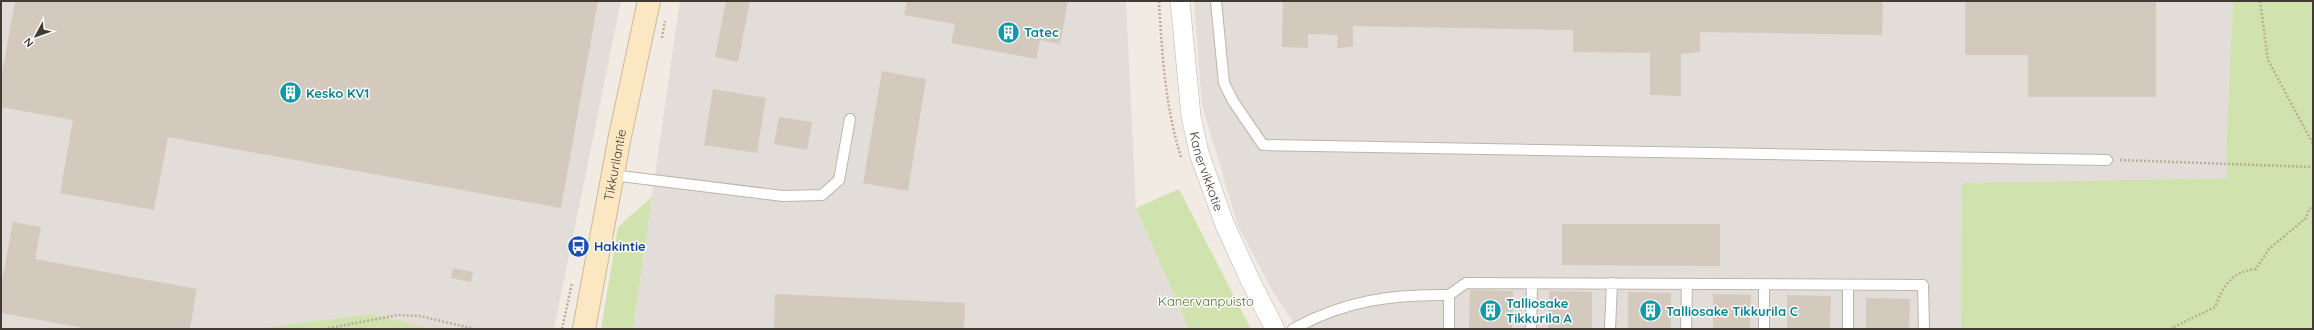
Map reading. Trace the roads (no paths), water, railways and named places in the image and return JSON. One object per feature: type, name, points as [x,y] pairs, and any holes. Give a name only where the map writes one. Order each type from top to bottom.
[{"type":"main road","name":"Tikkurilantie","points":[[584,329],[612,175],[649,1]]},
{"type":"street","name":"Kanervikkotie","points":[[1180,1],[1191,116],[1199,153],[1225,225],[1251,282],[1275,329]]},
{"type":"lane","points":[[1216,1],[1224,83],[1233,101],[1263,145],[2107,160]]},
{"type":"lane","points":[[612,175],[783,196],[822,195],[839,180],[850,119]]},
{"type":"lane","points":[[1293,329],[1311,319],[1354,303],[1405,294],[1449,294],[1466,283],[1923,285],[1924,329]]},
{"type":"lane","points":[[1531,329],[1532,283]]},
{"type":"lane","points":[[1610,329],[1612,283]]},
{"type":"lane","points":[[1686,329],[1687,284]]},
{"type":"lane","points":[[1848,284],[1848,329]]},
{"type":"lane","points":[[1764,285],[1764,329]]},
{"type":"lane","points":[[1449,294],[1449,329]]},
{"type":"place","name":"Tatec","points":[[1008,32]]},
{"type":"place","name":"Kesko KV1","points":[[291,93]]},
{"type":"place","name":"Hakintie","points":[[579,246]]},
{"type":"place","name":"Talliosake Tikkurila A","points":[[1491,310]]},
{"type":"place","name":"Talliosake Tikkurila C","points":[[1650,311]]},
{"type":"park label","name":"Kanervanpuisto","points":[[1206,301]]}]
